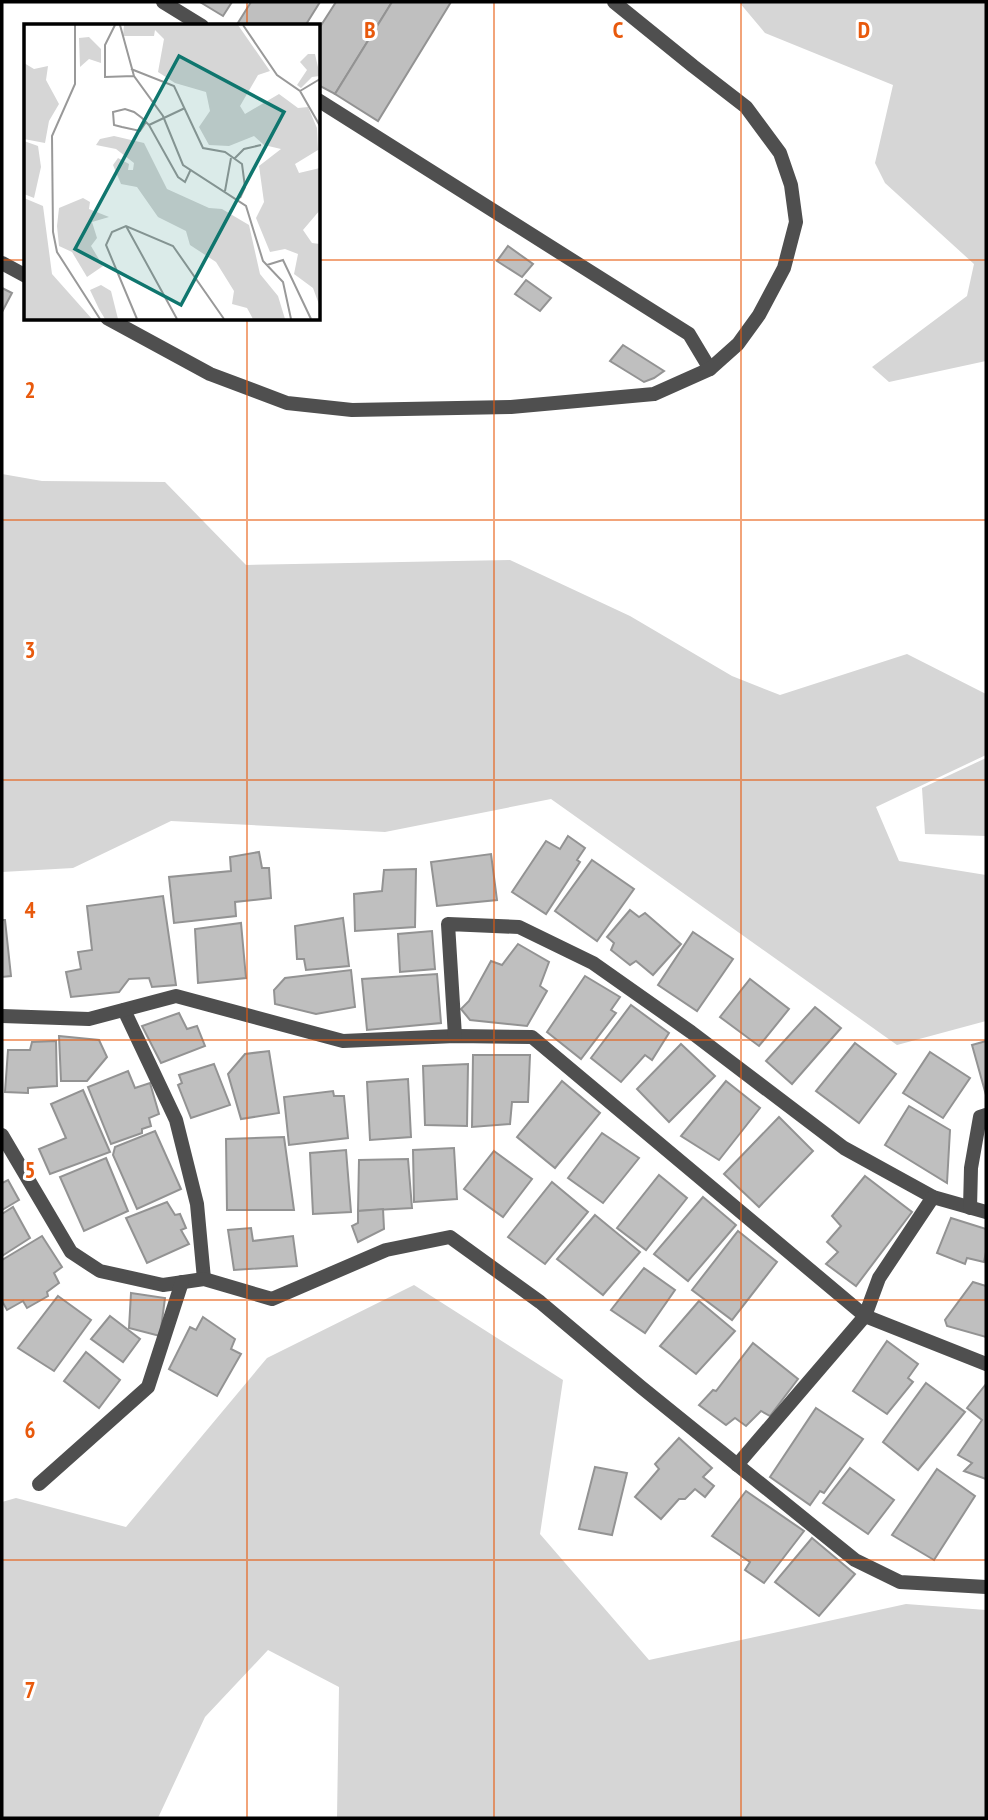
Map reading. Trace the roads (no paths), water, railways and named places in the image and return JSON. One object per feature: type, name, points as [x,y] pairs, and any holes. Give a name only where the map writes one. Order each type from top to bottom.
[{"type":"street","points":[[163,2],[199,24]]},
{"type":"street","points":[[111,320],[211,374],[287,403],[352,410],[511,407],[654,394],[710,369],[738,344],[759,315],[784,268],[796,222],[791,186],[780,153],[746,107],[614,2]]},
{"type":"street","points":[[320,101],[689,334],[710,369]]},
{"type":"street","points":[[2,263],[24,275]]},
{"type":"street","points":[[455,1036],[449,924],[519,927],[593,962],[691,1032],[844,1148],[933,1198],[986,1212]]},
{"type":"street","points":[[2,1016],[89,1018],[176,996],[343,1041],[455,1036],[532,1037],[865,1316],[986,1364]]},
{"type":"street","points":[[124,1010],[176,1120],[197,1204],[204,1279]]},
{"type":"street","points":[[971,1208],[971,1168],[980,1117],[986,1115]]},
{"type":"street","points":[[2,1135],[71,1252],[100,1271],[163,1285],[204,1279],[272,1299],[386,1250],[450,1237],[540,1302],[855,1560],[900,1581],[986,1587]]},
{"type":"street","points":[[737,1465],[865,1316],[879,1278],[933,1198]]},
{"type":"street","points":[[38,1484],[148,1387],[182,1282]]}]
